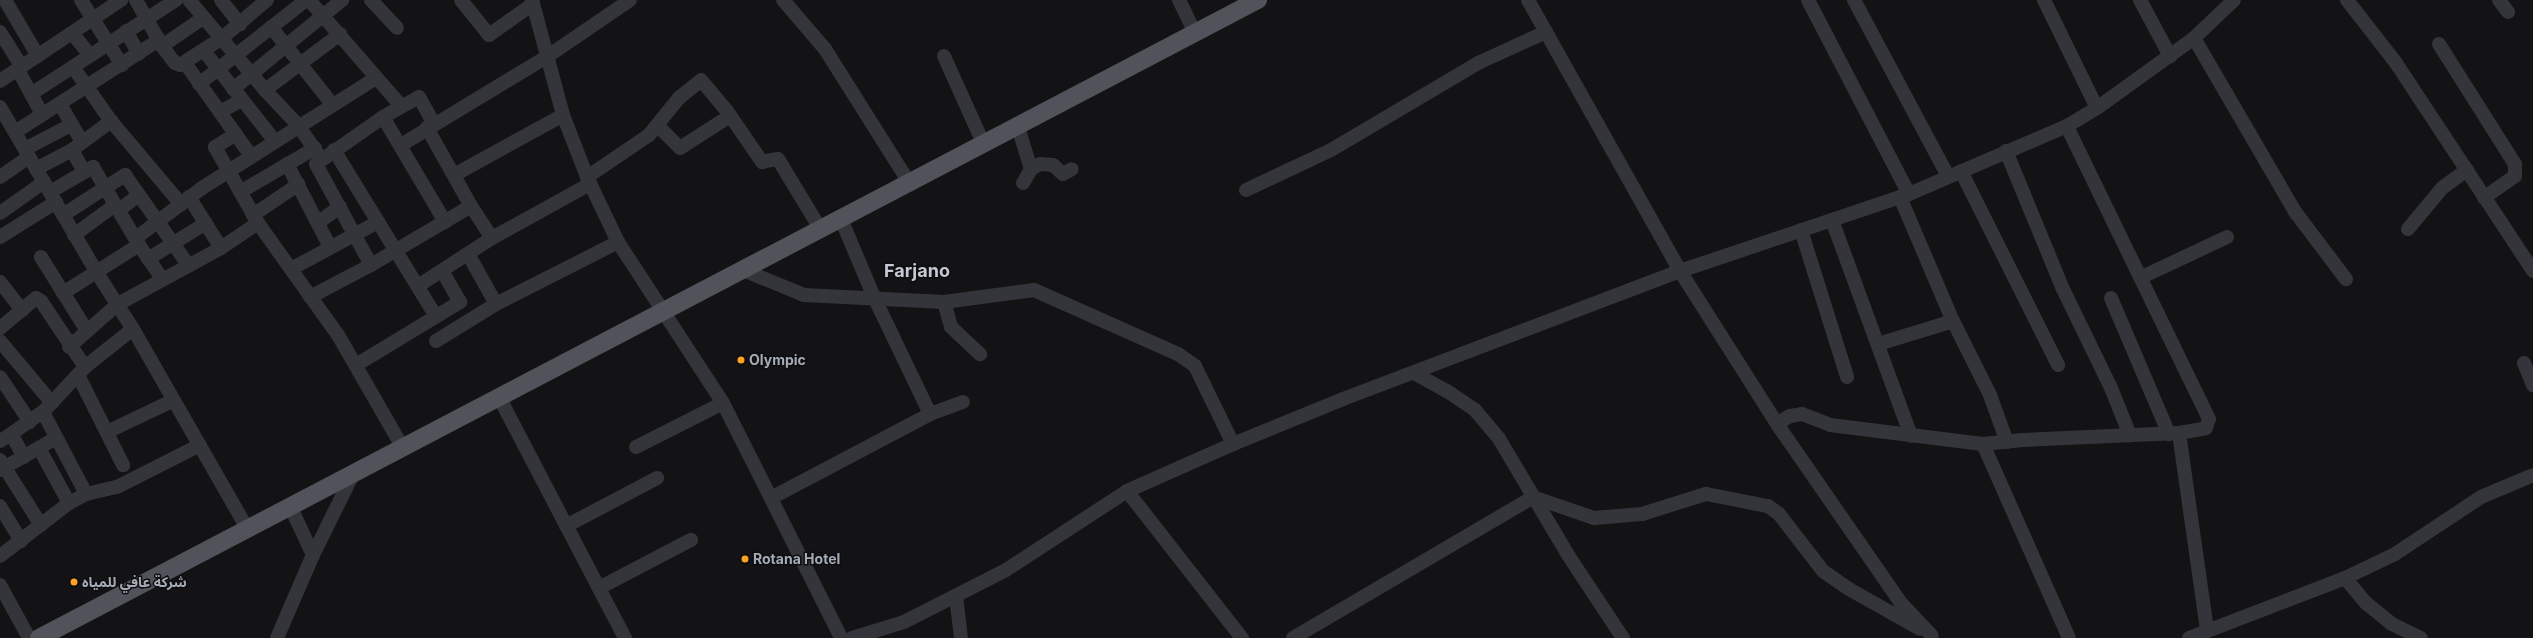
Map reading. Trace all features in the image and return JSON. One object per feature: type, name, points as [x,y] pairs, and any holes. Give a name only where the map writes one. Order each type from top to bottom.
[{"type":"main road","points":[[39,638],[247,528],[291,508],[499,397],[984,145],[1195,33],[1239,4],[1258,0]]},
{"type":"street","points":[[5,0],[38,56]]},
{"type":"street","points":[[81,0],[122,66]]},
{"type":"street","points":[[136,0],[160,43],[177,64],[185,63],[204,51],[240,24],[267,0]]},
{"type":"street","points":[[31,94],[176,0]]},
{"type":"street","points":[[189,0],[265,90],[298,125],[318,153],[317,167],[371,265]]},
{"type":"street","points":[[199,84],[219,70],[306,0]]},
{"type":"street","points":[[309,0],[401,106]]},
{"type":"street","points":[[233,89],[342,0]]},
{"type":"street","points":[[371,0],[397,28]]},
{"type":"street","points":[[461,0],[490,35],[532,2],[563,115],[589,180],[618,242],[724,403],[841,638]]},
{"type":"street","points":[[401,145],[430,126],[548,56],[630,0]]},
{"type":"street","points":[[783,0],[825,49],[910,184]]},
{"type":"street","points":[[1178,0],[1195,33]]},
{"type":"street","points":[[1528,0],[1680,271],[1777,424],[1902,603],[1934,637]]},
{"type":"street","points":[[1808,0],[1904,195],[1953,321],[1990,395],[2007,442]]},
{"type":"street","points":[[1854,0],[1954,174],[2058,365]]},
{"type":"street","points":[[2044,0],[2097,108]]},
{"type":"street","points":[[2140,0],[2170,56]]},
{"type":"street","points":[[852,638],[904,622],[956,596],[1006,570],[1127,491],[1233,444],[1680,271],[1904,195],[2067,126],[2097,108],[2194,38],[2234,0]]},
{"type":"street","points":[[2346,0],[2396,63],[2533,271]]},
{"type":"street","points":[[2499,0],[2508,12]]},
{"type":"street","points":[[224,1],[240,24]]},
{"type":"street","points":[[0,82],[94,19],[113,2]]},
{"type":"street","points":[[14,132],[139,54],[203,18]]},
{"type":"street","points":[[16,19],[0,31],[42,114]]},
{"type":"street","points":[[272,27],[285,46],[332,104]]},
{"type":"street","points":[[126,31],[139,54]]},
{"type":"street","points":[[1246,190],[1331,150],[1478,63],[1546,32]]},
{"type":"street","points":[[72,33],[90,55]]},
{"type":"street","points":[[265,90],[340,34]]},
{"type":"street","points":[[2194,38],[2296,213],[2346,279]]},
{"type":"street","points":[[2439,44],[2515,164],[2515,176],[2484,198]]},
{"type":"street","points":[[204,51],[274,140]]},
{"type":"street","points":[[944,56],[984,145]]},
{"type":"street","points":[[185,63],[251,156]]},
{"type":"street","points":[[73,67],[86,88],[111,121],[206,223],[221,248]]},
{"type":"street","points":[[41,301],[96,273],[138,242],[158,221],[228,171],[274,140],[376,78]]},
{"type":"street","points":[[418,286],[443,272],[492,238],[589,180],[649,135],[658,126],[679,98],[701,80],[730,116],[762,162],[778,159],[821,230]]},
{"type":"street","points":[[240,192],[287,164],[318,153],[334,150],[383,117],[419,97],[430,126],[454,175],[471,206],[492,238]]},
{"type":"street","points":[[220,112],[242,100]]},
{"type":"street","points":[[60,104],[71,125],[73,148],[84,172]]},
{"type":"street","points":[[0,106],[96,273],[118,304],[133,329],[247,528]]},
{"type":"street","points":[[454,175],[563,115]]},
{"type":"street","points":[[658,126],[680,148],[730,116]]},
{"type":"street","points":[[383,117],[401,145],[445,222]]},
{"type":"street","points":[[30,158],[73,148],[111,121]]},
{"type":"street","points":[[0,178],[30,158],[55,134],[71,125]]},
{"type":"street","points":[[1777,424],[1790,416],[1802,414],[1830,426],[1983,444],[2174,433],[2206,428],[2208,419],[2142,277],[2067,126]]},
{"type":"street","points":[[1018,127],[1031,169]]},
{"type":"street","points":[[55,134],[73,148]]},
{"type":"street","points":[[236,134],[214,147],[256,219],[356,365],[403,448]]},
{"type":"street","points":[[334,150],[395,251],[436,315]]},
{"type":"street","points":[[2006,151],[2062,287],[2111,388],[2130,435]]},
{"type":"street","points":[[287,164],[319,222],[330,247]]},
{"type":"street","points":[[1023,183],[1031,169],[1042,164],[1053,165],[1063,174],[1072,168]]},
{"type":"street","points":[[0,213],[50,192],[93,166],[148,259],[164,280]]},
{"type":"street","points":[[2408,229],[2442,188],[2467,170]]},
{"type":"street","points":[[63,215],[125,175],[189,266]]},
{"type":"street","points":[[69,347],[118,304],[221,248],[299,184]]},
{"type":"street","points":[[0,237],[50,192]]},
{"type":"street","points":[[74,235],[139,195]]},
{"type":"street","points":[[310,297],[371,265],[471,206]]},
{"type":"street","points":[[319,222],[340,207]]},
{"type":"street","points":[[841,219],[874,297],[930,414]]},
{"type":"street","points":[[1832,220],[1911,436]]},
{"type":"street","points":[[290,269],[378,222]]},
{"type":"street","points":[[148,259],[206,223]]},
{"type":"street","points":[[1801,230],[1847,377]]},
{"type":"street","points":[[2142,277],[2227,237]]},
{"type":"street","points":[[436,341],[496,304],[618,242]]},
{"type":"street","points":[[468,254],[496,304]]},
{"type":"street","points":[[41,257],[87,330]]},
{"type":"street","points":[[744,270],[804,295],[874,297],[944,302],[1034,290],[1178,354],[1195,366],[1233,444]]},
{"type":"street","points":[[443,272],[469,320]]},
{"type":"street","points":[[0,282],[22,310]]},
{"type":"street","points":[[0,328],[36,298],[41,301],[82,371],[122,465]]},
{"type":"street","points":[[2111,298],[2174,433],[2207,630]]},
{"type":"street","points":[[356,365],[436,315],[460,302]]},
{"type":"street","points":[[944,302],[951,327],[980,354]]},
{"type":"street","points":[[1878,344],[1953,321]]},
{"type":"street","points":[[24,456],[6,438],[30,422],[48,407],[82,371],[133,329]]},
{"type":"street","points":[[0,341],[48,407],[56,438],[86,494]]},
{"type":"street","points":[[2524,363],[2533,385]]},
{"type":"street","points":[[1414,373],[1447,390],[1475,410],[1498,436],[1534,497],[1623,638]]},
{"type":"street","points":[[0,378],[30,422]]},
{"type":"street","points":[[499,397],[625,638]]},
{"type":"street","points":[[107,432],[174,400]]},
{"type":"street","points":[[771,498],[930,414],[963,402]]},
{"type":"street","points":[[636,447],[724,403]]},
{"type":"street","points":[[41,525],[1,466],[24,456],[56,438]]},
{"type":"street","points":[[1983,444],[2068,638]]},
{"type":"street","points":[[0,556],[68,503],[86,494],[116,487],[200,445]]},
{"type":"street","points":[[39,448],[68,503]]},
{"type":"street","points":[[277,638],[313,555],[353,474]]},
{"type":"street","points":[[2189,638],[2345,578],[2395,554],[2481,497],[2533,475]]},
{"type":"street","points":[[566,526],[656,478]]},
{"type":"street","points":[[1127,491],[1242,638]]},
{"type":"street","points":[[1293,638],[1534,497],[1594,518],[1642,514],[1706,494],[1768,506],[1778,514],[1823,570],[1855,592],[1934,637]]},
{"type":"street","points":[[0,506],[21,541]]},
{"type":"street","points":[[291,508],[313,555]]},
{"type":"street","points":[[599,588],[691,540]]},
{"type":"street","points":[[2345,578],[2366,603],[2392,624],[2421,638]]},
{"type":"street","points":[[0,585],[29,638]]},
{"type":"street","points":[[956,596],[961,638]]},
{"type":"place","name":"Olympic","points":[[741,360]]},
{"type":"place","name":"Rotana Hotel","points":[[745,559]]},
{"type":"place","name":"شركة عافي للمياه","points":[[74,582]]},
{"type":"district","name":"Farjano","points":[[917,271]]}]
